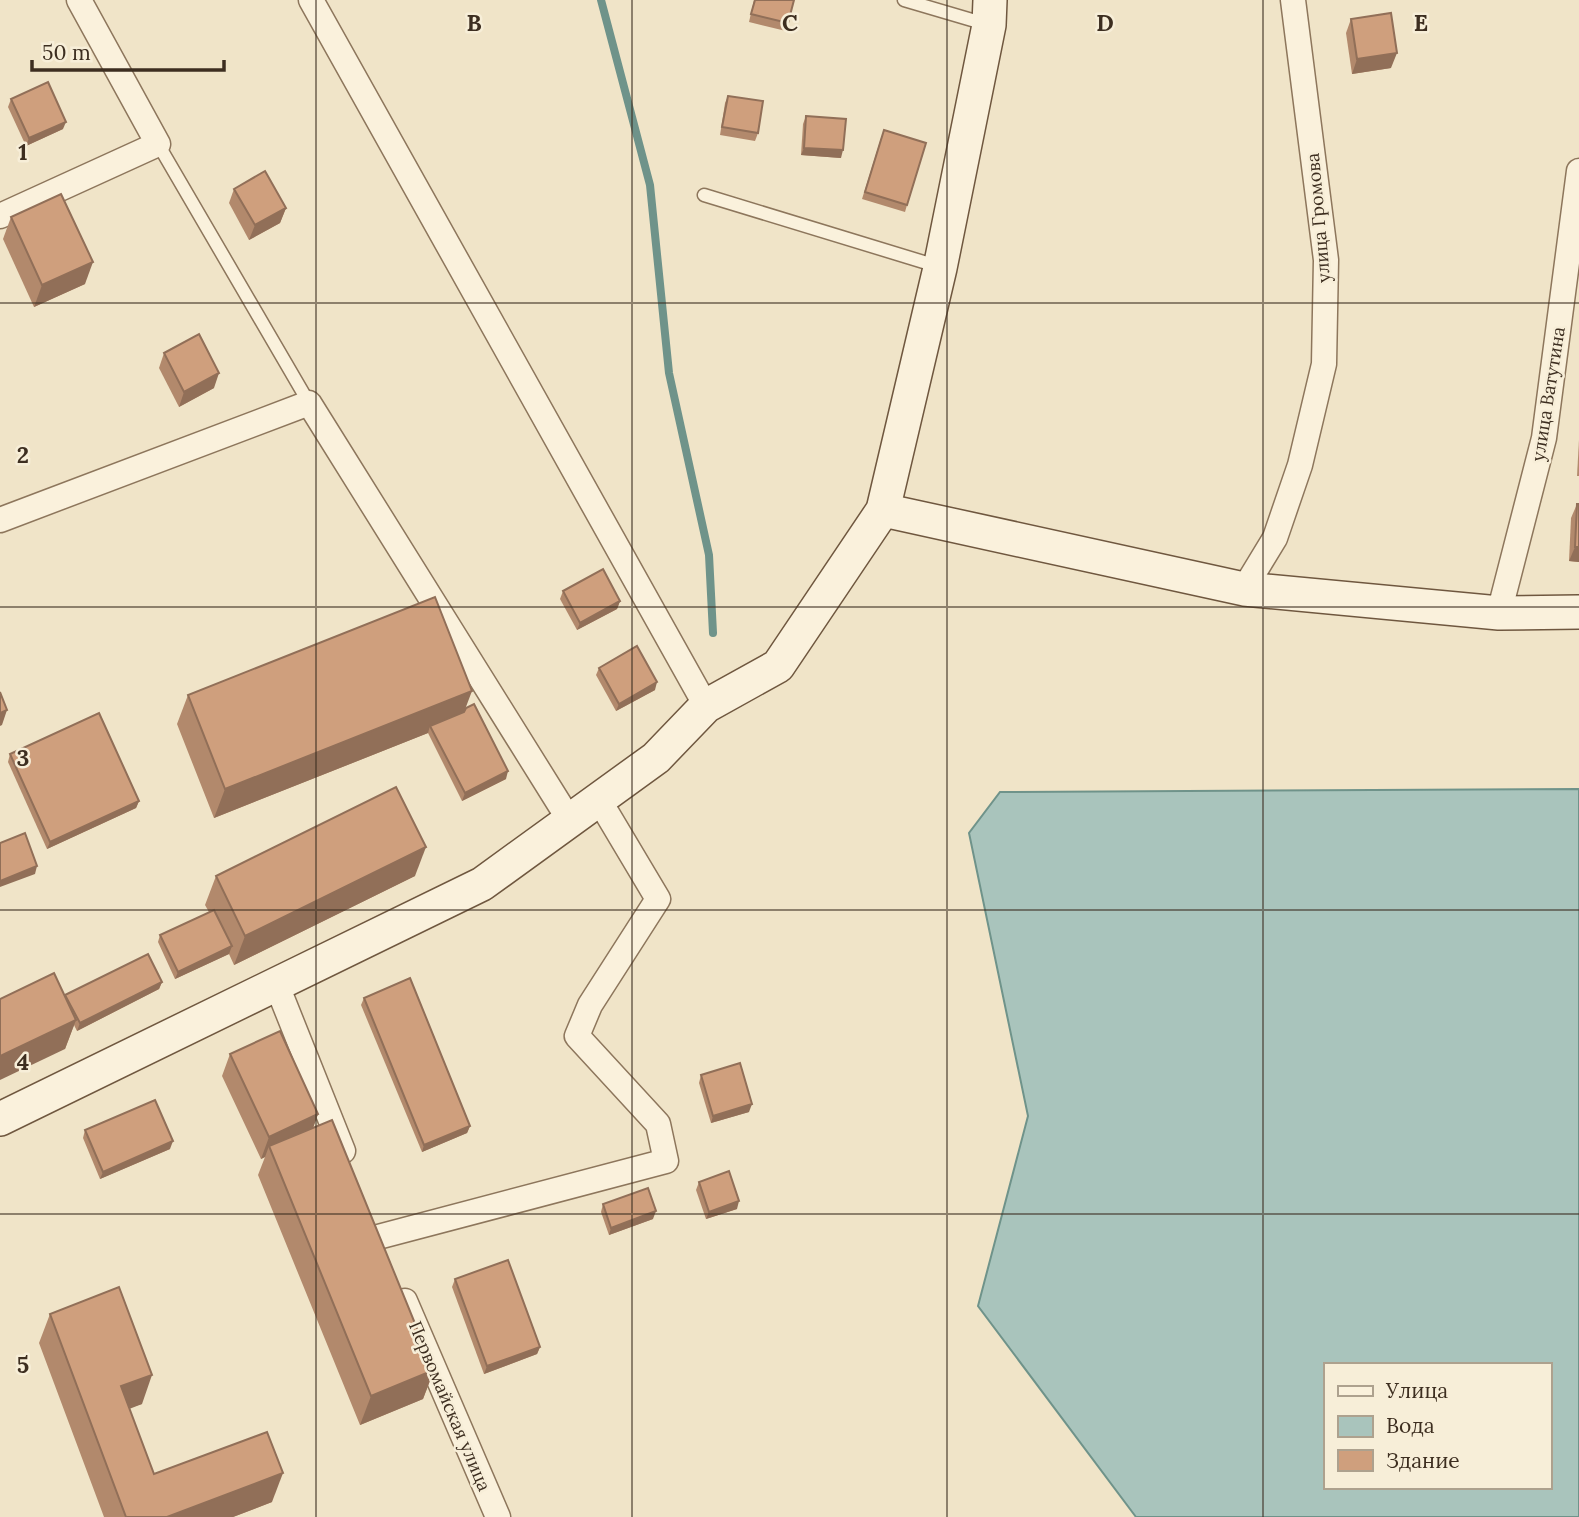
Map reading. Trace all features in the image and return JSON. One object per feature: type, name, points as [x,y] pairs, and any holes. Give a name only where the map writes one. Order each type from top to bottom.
[{"type":"main road","points":[[0,1119],[482,884],[656,758],[706,706],[778,666],[883,510],[940,268],[989,13]]},
{"type":"main road","points":[[883,510],[1244,589],[1499,613],[1579,612]]},
{"type":"street","points":[[0,216],[158,145],[79,0]]},
{"type":"street","points":[[311,0],[706,706]]},
{"type":"street","name":"улица Громова","points":[[1244,589],[1275,538],[1300,465],[1324,364],[1326,260],[1293,0]]},
{"type":"street","name":"улица Ватутина","points":[[1499,613],[1544,438],[1579,171]]},
{"type":"street","points":[[0,520],[309,403],[570,821]]},
{"type":"street","points":[[378,1237],[666,1161],[658,1124],[577,1036],[590,1005],[658,899],[599,800]]},
{"type":"street","points":[[276,983],[352,1174]]},
{"type":"street","name":"Первомайская улица","points":[[368,1212],[498,1517]]},
{"type":"lane","points":[[904,0],[989,13]]},
{"type":"lane","points":[[158,145],[309,403]]},
{"type":"lane","points":[[704,195],[940,268]]},
{"type":"water","points":[[1579,789],[1579,1517],[1136,1517],[978,1306],[1028,1116],[969,833],[1000,792]]},
{"type":"building","points":[[755,0],[794,0],[788,23],[751,14]]},
{"type":"building","points":[[1391,13],[1397,53],[1357,59],[1351,19]]},
{"type":"building","points":[[48,82],[66,122],[29,138],[11,99]]},
{"type":"building","points":[[728,96],[763,101],[758,133],[722,127]]},
{"type":"building","points":[[806,116],[846,119],[843,150],[804,148]]},
{"type":"building","points":[[884,130],[926,143],[907,205],[865,192]]},
{"type":"building","points":[[265,171],[286,208],[255,225],[234,189]]},
{"type":"building","points":[[61,194],[93,262],[42,285],[11,217]]},
{"type":"building","points":[[199,334],[219,373],[184,392],[164,353]]},
{"type":"building","points":[[1577,504],[1579,547],[1575,547]]},
{"type":"building","points":[[603,569],[620,601],[580,623],[563,591]]},
{"type":"building","points":[[435,597],[472,691],[225,789],[188,695]]},
{"type":"building","points":[[637,646],[657,682],[619,704],[599,668]]},
{"type":"building","points":[[0,692],[7,710],[0,713]]},
{"type":"building","points":[[474,704],[508,771],[465,793],[430,726],[464,712]]},
{"type":"building","points":[[99,713],[139,801],[50,842],[10,754]]},
{"type":"building","points":[[396,787],[426,847],[245,936],[216,876]]},
{"type":"building","points":[[25,833],[37,866],[0,881],[0,843]]},
{"type":"building","points":[[214,910],[232,946],[178,972],[160,935]]},
{"type":"building","points":[[148,954],[162,982],[80,1023],[65,995]]},
{"type":"building","points":[[54,973],[76,1020],[0,1056],[0,999]]},
{"type":"building","points":[[410,978],[470,1126],[424,1145],[364,998]]},
{"type":"building","points":[[280,1031],[318,1114],[269,1137],[230,1054]]},
{"type":"building","points":[[740,1063],[752,1104],[713,1116],[701,1075]]},
{"type":"building","points":[[155,1100],[173,1141],[103,1172],[85,1130]]},
{"type":"building","points":[[332,1120],[434,1370],[371,1396],[269,1146]]},
{"type":"building","points":[[729,1171],[739,1201],[709,1212],[699,1182]]},
{"type":"building","points":[[648,1188],[656,1211],[611,1228],[603,1204]]},
{"type":"building","points":[[508,1260],[540,1347],[487,1366],[455,1279]]},
{"type":"building","points":[[119,1287],[152,1375],[121,1386],[154,1474],[267,1432],[283,1473],[167,1517],[126,1517],[50,1314]]},
{"type":"waterway","points":[[601,0],[650,185],[669,373],[709,555],[713,633]]}]
